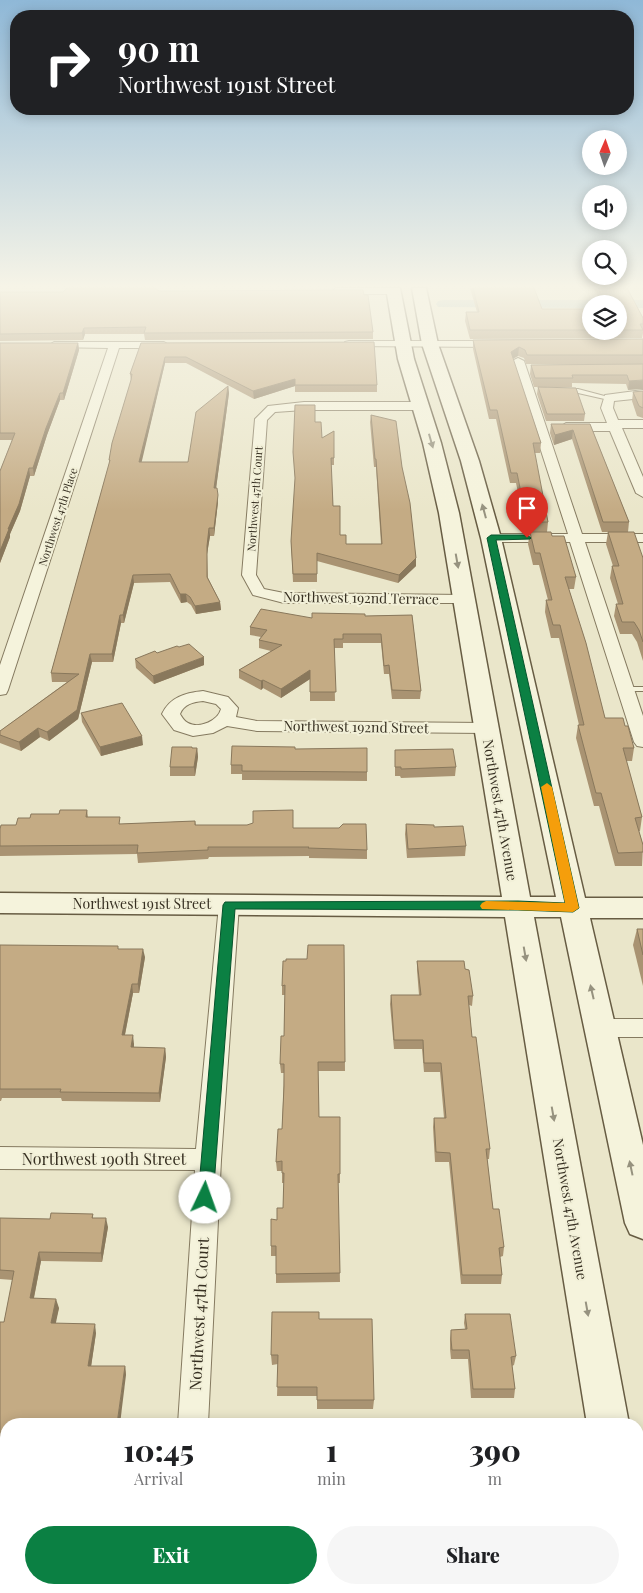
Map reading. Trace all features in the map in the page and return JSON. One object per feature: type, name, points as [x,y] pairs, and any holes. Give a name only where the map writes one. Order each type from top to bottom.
[{"type":"main road","name":"Northwest 47th Avenue","points":[[407,362],[435,456],[449,513],[607,1418]]},
{"type":"main road","points":[[436,362],[470,461],[491,538],[643,1223]]},
{"type":"main road","points":[[449,513],[469,529],[491,538]]},
{"type":"main road","points":[[464,600],[488,608],[511,626]]},
{"type":"main road","name":"Northwest 191st Street","points":[[0,904],[643,908]]},
{"type":"street","name":"Northwest 47th Place","points":[[0,690],[109,362]]},
{"type":"street","points":[[523,366],[533,391],[541,427],[643,742]]},
{"type":"street","points":[[643,394],[609,398],[607,408],[643,493]]},
{"type":"street","name":"Northwest 47th Court","points":[[258,592],[250,575],[261,419],[272,410],[304,406],[420,406]]},
{"type":"street","points":[[541,427],[643,424]]},
{"type":"street","points":[[628,455],[643,455]]},
{"type":"street","points":[[491,538],[643,538]]},
{"type":"street","name":"Northwest 192nd Terrace","points":[[258,592],[284,598],[464,600]]},
{"type":"street","name":"Northwest 192nd Street","points":[[226,721],[257,726],[486,728]]},
{"type":"street","name":"Northwest 47th Court","points":[[193,1418],[208,1160],[229,905]]},
{"type":"street","points":[[600,1028],[643,1028]]},
{"type":"street","name":"Northwest 190th Street","points":[[0,1158],[208,1160]]},
{"type":"lane","points":[[558,391],[578,391],[609,398]]},
{"type":"lane","points":[[626,689],[643,689]]},
{"type":"building","points":[[0,362],[72,362],[63,393],[60,393],[46,428],[33,468],[29,468],[19,504],[0,551],[0,471],[15,433],[0,433]]},
{"type":"building","points":[[134,362],[164,362],[139,462],[188,462],[196,412],[228,386],[214,488],[217,488],[218,495],[214,528],[209,528],[207,546],[207,577],[220,602],[195,606],[190,597],[186,594],[180,594],[170,574],[133,575],[123,615],[120,615],[112,654],[90,654],[77,710],[47,732],[38,728],[19,742],[0,735],[0,731],[79,674],[51,673],[110,460],[112,443],[131,380],[132,374],[130,374]]},
{"type":"building","points":[[197,362],[375,362],[377,385],[295,385],[295,379],[253,391]]},
{"type":"building","points":[[478,362],[514,362],[541,443],[533,443],[548,522],[527,522],[517,473],[511,473],[497,410],[490,410]]},
{"type":"building","points":[[643,364],[643,380],[629,381],[627,375],[572,375],[573,378],[535,378],[531,365]]},
{"type":"building","points":[[538,387],[576,388],[585,414],[547,414]]},
{"type":"building","points":[[643,391],[643,408],[639,406],[633,392]]},
{"type":"building","points":[[295,405],[315,405],[315,422],[321,422],[322,438],[334,431],[334,458],[331,458],[333,506],[340,506],[340,535],[346,535],[346,544],[382,544],[371,415],[396,421],[402,467],[410,503],[416,558],[399,575],[317,553],[317,574],[293,574],[291,541],[295,478],[293,452]]},
{"type":"building","points":[[551,424],[590,424],[629,522],[603,522],[573,430],[555,435]]},
{"type":"building","points":[[530,532],[551,532],[552,536],[564,536],[576,577],[565,577],[586,643],[605,718],[623,718],[625,726],[628,726],[634,748],[623,748],[642,817],[635,818],[643,845],[643,852],[618,853],[601,793],[596,793],[578,725],[584,725],[560,625],[553,625],[546,600],[552,600],[540,553],[535,553]]},
{"type":"building","points":[[608,532],[634,532],[643,558],[643,642],[634,622],[622,622],[616,604],[623,604],[612,566],[619,566]]},
{"type":"building","points":[[261,609],[312,618],[312,613],[365,614],[365,616],[412,615],[421,691],[392,690],[389,665],[384,666],[381,634],[343,634],[343,639],[334,639],[336,692],[310,692],[310,670],[281,689],[239,670],[282,645],[259,640],[267,630],[250,627]]},
{"type":"building","points":[[189,644],[204,657],[153,676],[135,659],[155,651],[157,653]]},
{"type":"building","points":[[122,703],[142,736],[100,747],[81,713]]},
{"type":"building","points":[[232,746],[295,747],[295,749],[367,748],[367,772],[242,771],[242,765],[231,765]]},
{"type":"building","points":[[172,747],[197,748],[194,767],[170,767]]},
{"type":"building","points":[[453,749],[456,767],[401,769],[401,767],[395,767],[395,750]]},
{"type":"building","points":[[60,810],[87,810],[86,817],[120,817],[119,824],[195,821],[195,825],[247,825],[253,823],[253,811],[293,810],[293,828],[339,828],[343,824],[366,824],[367,850],[309,847],[208,847],[208,850],[137,853],[138,845],[0,846],[1,825],[16,825],[18,818],[30,818],[31,814],[59,814]]},
{"type":"building","points":[[406,824],[434,825],[434,827],[463,826],[466,846],[408,849]]},
{"type":"building","points":[[637,929],[643,929],[643,955]]},
{"type":"building","points":[[0,945],[118,946],[118,949],[143,949],[138,984],[132,984],[122,1035],[133,1035],[131,1047],[165,1048],[159,1093],[60,1092],[61,1089],[0,1089]]},
{"type":"building","points":[[308,945],[344,945],[345,1062],[318,1062],[319,1117],[340,1117],[340,1174],[338,1174],[340,1273],[276,1274],[276,1246],[271,1246],[271,1219],[277,1220],[277,1208],[283,1208],[284,1173],[282,1173],[282,1161],[276,1162],[278,1129],[282,1129],[284,1086],[284,1064],[280,1064],[281,1036],[284,1036],[285,985],[282,986],[283,961],[286,961],[286,959],[307,959]]},
{"type":"building","points":[[417,961],[464,961],[465,969],[469,970],[473,996],[468,996],[472,1037],[476,1037],[490,1149],[486,1149],[493,1209],[499,1209],[504,1247],[499,1248],[502,1275],[462,1275],[450,1153],[436,1152],[434,1118],[446,1118],[441,1063],[424,1063],[423,1040],[394,1040],[391,995],[421,995]]},
{"type":"building","points":[[51,1213],[93,1214],[92,1218],[106,1218],[101,1253],[39,1252],[30,1298],[56,1299],[51,1323],[95,1324],[88,1366],[125,1366],[118,1418],[0,1418],[0,1322],[4,1322],[14,1271],[0,1270],[0,1218],[50,1219]]},
{"type":"building","points":[[272,1312],[319,1312],[319,1319],[372,1319],[374,1400],[317,1400],[317,1387],[277,1387],[278,1355],[271,1355]]},
{"type":"building","points":[[465,1314],[510,1314],[516,1356],[511,1357],[515,1389],[473,1389],[469,1350],[452,1350],[451,1330],[467,1329]]},
{"type":"slow traffic","points":[[486,906],[573,908],[547,787]]},
{"type":"route","points":[[205,1198],[229,905],[518,906],[573,908],[491,538],[527,538]]}]
